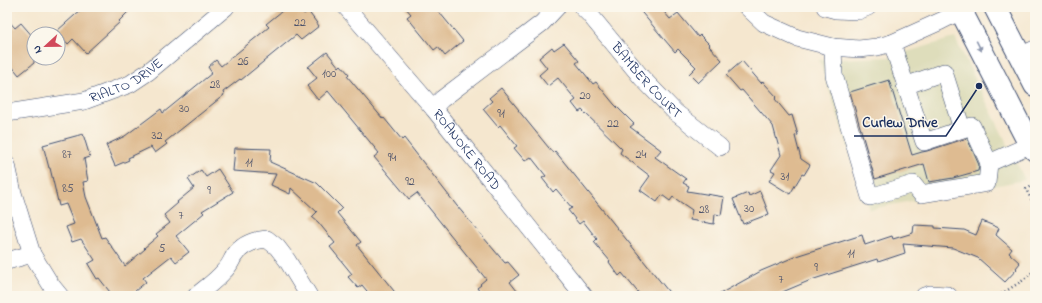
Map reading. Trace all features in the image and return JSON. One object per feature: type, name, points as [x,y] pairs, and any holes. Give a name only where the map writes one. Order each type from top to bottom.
[{"type":"main road","points":[[995,7],[1027,52],[1035,85]]},
{"type":"main road","points":[[963,8],[1033,147]]},
{"type":"street","name":"RIALTO DRIVE","points":[[7,113],[84,101],[130,84],[148,72],[226,7]]},
{"type":"street","name":"ROANOKE ROAD","points":[[346,7],[433,108],[584,296]]},
{"type":"street","points":[[433,108],[442,99],[542,23],[557,7]]},
{"type":"street","name":"BAMBER COURT","points":[[582,7],[642,78],[675,112],[720,147]]},
{"type":"street","points":[[825,7],[836,10],[858,11],[868,7]]},
{"type":"street","points":[[749,8],[764,23],[797,38],[833,47],[859,49],[892,43],[941,21],[963,8]]},
{"type":"street","points":[[833,47],[834,76],[870,197],[913,184],[921,194],[987,183],[989,163],[972,126],[924,142],[892,43]]},
{"type":"street","points":[[906,86],[944,72],[962,129]]},
{"type":"street","points":[[989,163],[1033,147]]},
{"type":"street","points":[[7,165],[13,193],[32,254],[51,285],[60,296]]},
{"type":"street","points":[[196,296],[220,276],[239,249],[257,240],[267,239],[277,247],[287,260],[309,296]]},
{"type":"street","points":[[7,261],[32,254]]},
{"type":"street","points":[[924,296],[930,294],[949,296]]},
{"type":"path","points":[[1034,185],[1026,189],[1035,207]]},
{"type":"path","points":[[998,296],[1022,281],[1035,270]]},
{"type":"shaded area","points":[[955,38],[1025,180],[869,209],[819,60],[889,57]]},
{"type":"building","points":[[84,7],[133,7],[119,21],[120,22],[86,53],[73,39],[68,44],[66,42],[66,26],[63,26]]},
{"type":"building","points":[[287,7],[299,7],[304,14],[308,11],[319,26],[301,40],[296,35],[241,80],[240,79],[223,92],[224,95],[165,142],[167,144],[155,153],[151,147],[128,158],[129,160],[115,166],[106,145],[125,136],[161,109],[163,113],[212,73],[208,67],[216,60],[221,66],[269,27],[266,24]]},
{"type":"building","points":[[405,7],[435,7],[463,41],[445,56],[438,47],[434,50],[407,17],[411,14]]},
{"type":"building","points":[[637,7],[660,7],[670,19],[678,13],[698,37],[700,35],[722,60],[698,83],[689,74],[696,67],[678,49],[675,52]]},
{"type":"building","points":[[7,19],[15,28],[21,23],[26,29],[26,66],[30,66],[19,75],[7,60]]},
{"type":"building","points":[[564,43],[579,61],[576,63],[593,84],[596,82],[614,104],[634,124],[630,127],[661,150],[655,157],[686,179],[683,183],[689,186],[687,191],[724,197],[721,215],[715,214],[714,224],[690,220],[692,210],[673,197],[670,201],[662,195],[657,202],[640,190],[650,176],[620,153],[622,149],[582,110],[579,112],[572,103],[576,100],[558,78],[548,86],[539,75],[547,68],[539,58],[552,47],[554,50]]},
{"type":"building","points":[[327,52],[339,67],[341,65],[349,74],[347,76],[383,119],[384,118],[402,140],[404,138],[457,206],[505,263],[508,262],[519,275],[510,282],[521,296],[483,296],[477,288],[486,279],[417,193],[409,199],[374,157],[379,153],[328,91],[318,100],[307,86],[317,78],[308,67]]},
{"type":"building","points":[[742,61],[761,83],[763,81],[777,97],[775,99],[789,116],[792,115],[798,135],[795,136],[801,159],[810,165],[804,175],[802,174],[790,194],[769,181],[775,172],[771,170],[781,155],[773,126],[742,90],[740,91],[726,75]]},
{"type":"building","points":[[889,80],[912,155],[967,138],[979,165],[978,171],[953,178],[929,182],[924,164],[875,179],[850,92]]},
{"type":"building","points":[[501,88],[553,153],[555,151],[672,296],[641,296],[622,273],[619,276],[609,262],[610,261],[594,242],[597,239],[583,221],[579,224],[568,210],[572,208],[556,189],[553,192],[542,178],[546,176],[531,157],[525,161],[514,148],[517,146],[500,125],[498,127],[483,109],[492,101],[489,98]]},
{"type":"building","points":[[83,134],[90,157],[84,159],[88,181],[83,182],[86,197],[102,238],[105,237],[125,266],[158,236],[156,234],[170,223],[164,215],[194,188],[188,179],[201,170],[206,177],[218,169],[233,192],[202,211],[204,213],[176,236],[189,252],[176,262],[171,256],[143,278],[146,282],[129,296],[113,296],[99,278],[97,279],[88,264],[95,260],[81,239],[72,242],[66,227],[74,224],[66,204],[59,206],[43,145]]},
{"type":"building","points":[[235,148],[271,149],[270,162],[317,183],[342,208],[337,213],[361,242],[357,245],[398,296],[371,296],[362,285],[358,288],[348,277],[352,274],[330,247],[335,243],[312,217],[317,212],[291,188],[290,194],[271,185],[276,174],[233,171]]},
{"type":"building","points":[[760,191],[769,214],[743,224],[733,199],[748,193],[749,196]]},
{"type":"building","points":[[982,221],[999,228],[996,235],[1012,249],[1009,253],[1020,263],[1016,268],[1017,269],[1005,282],[978,258],[953,248],[903,244],[905,253],[878,262],[877,259],[811,280],[773,296],[716,296],[761,271],[799,255],[862,235],[865,245],[892,236],[893,239],[913,233],[914,225],[964,230],[976,235]]},
{"type":"place","name":"Curlew Drive","points":[[979,86]]}]
